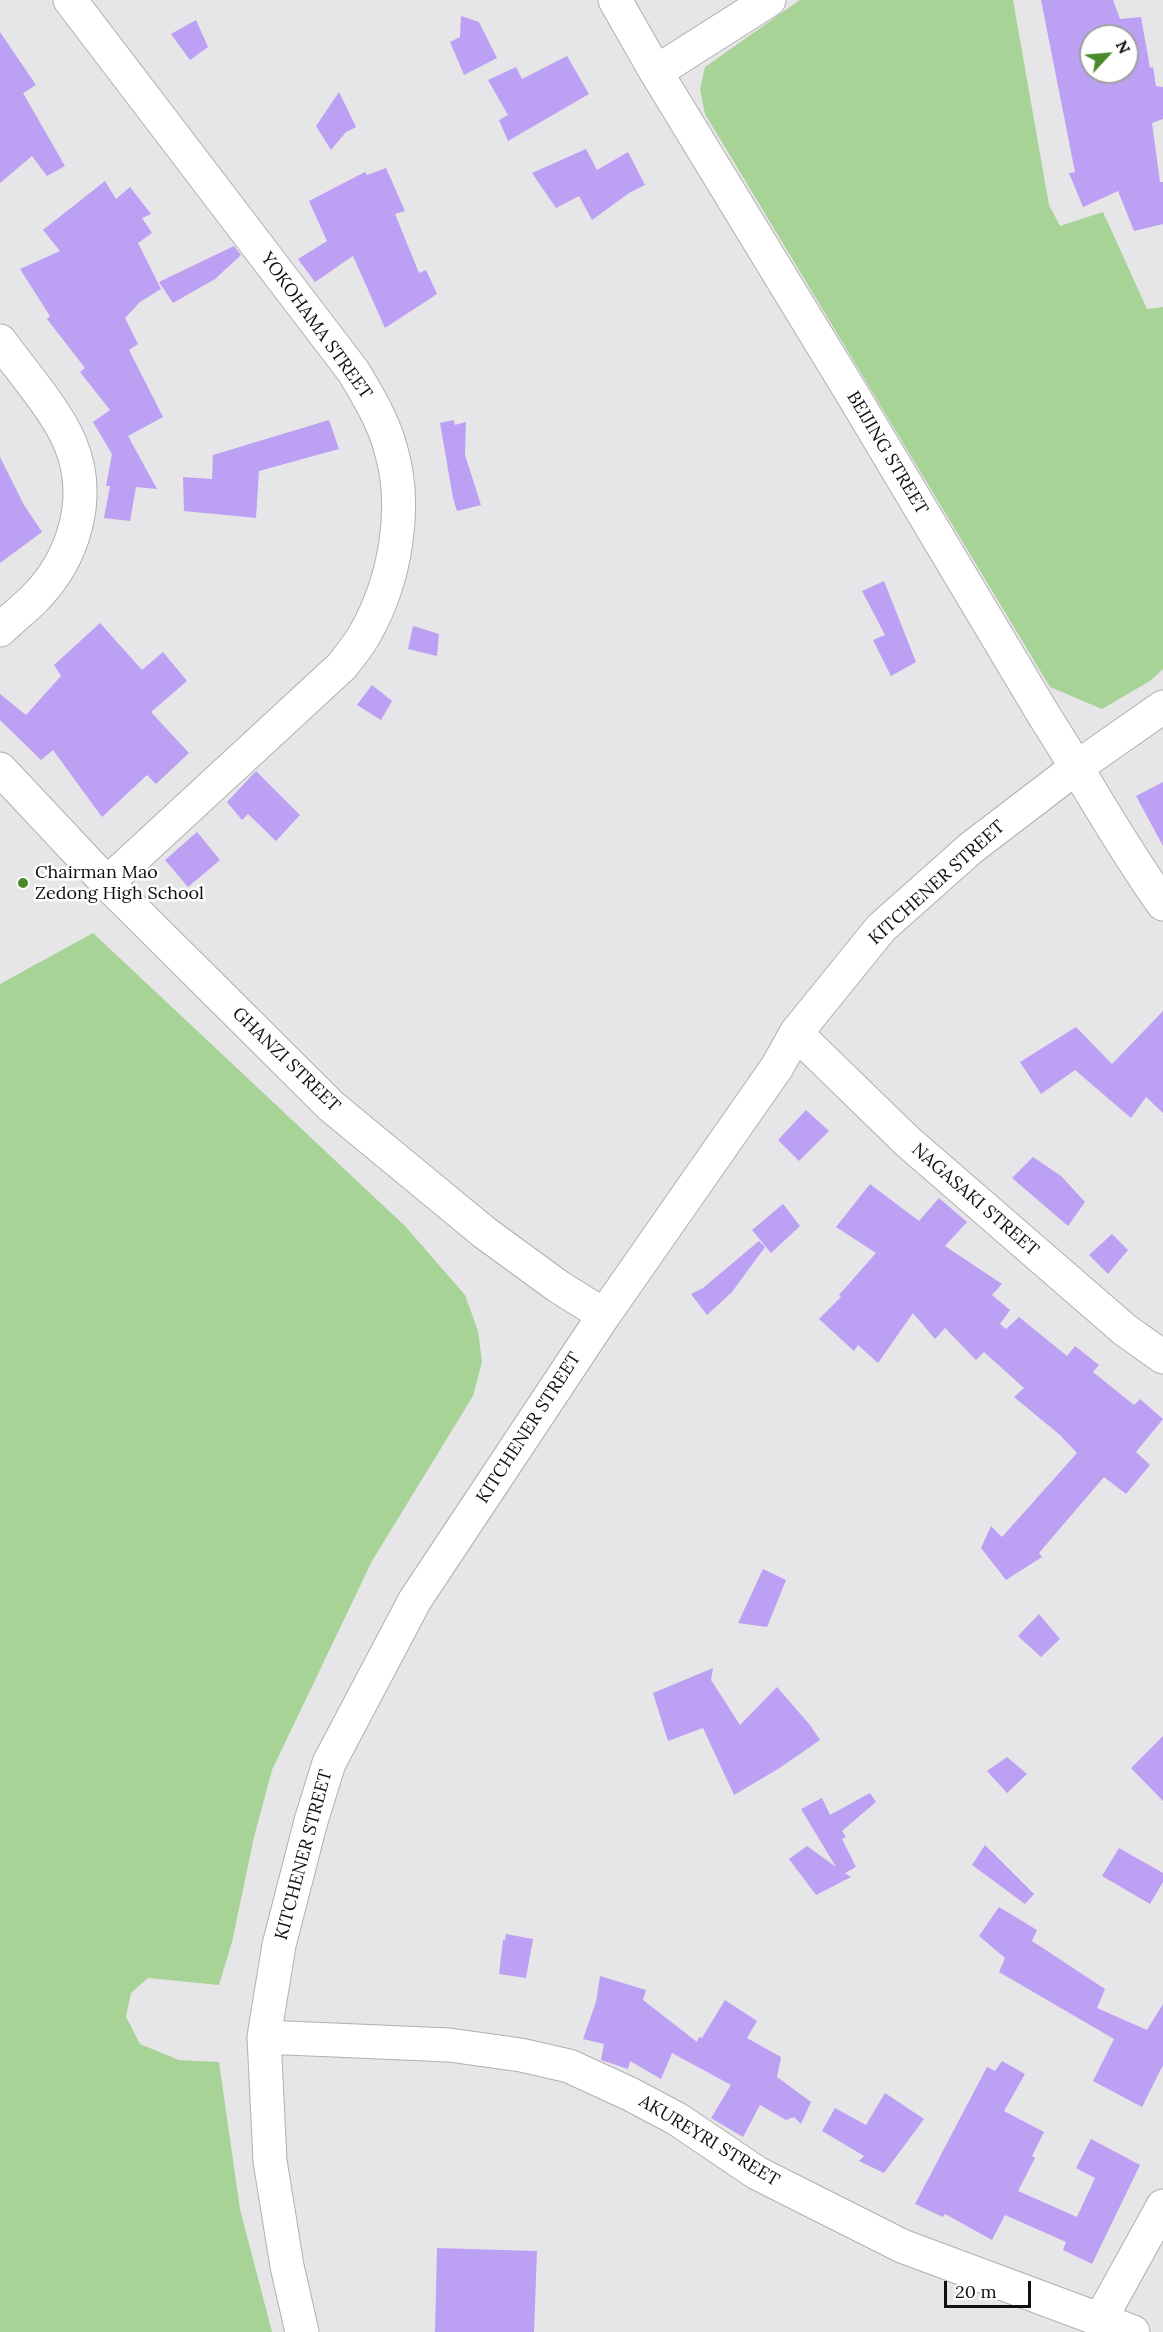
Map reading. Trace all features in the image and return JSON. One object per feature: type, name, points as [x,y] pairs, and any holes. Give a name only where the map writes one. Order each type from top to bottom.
[{"type":"street","name":"YOKOHAMA STREET","points":[[70,0],[353,371],[371,401],[391,448],[399,522],[380,601],[366,633],[342,666],[107,883]]},
{"type":"street","name":"BEIJING STREET","points":[[615,0],[656,72],[1045,717],[1138,870],[1163,904]]},
{"type":"street","points":[[656,72],[769,0]]},
{"type":"street","points":[[0,341],[55,417],[70,442],[75,457],[80,490],[75,529],[66,556],[35,598],[0,630]]},
{"type":"street","name":"KITCHENER STREET","points":[[302,2332],[287,2266],[270,2161],[264,2037],[279,1945],[311,1821],[329,1762],[415,1600],[604,1315],[777,1067],[796,1033],[881,928],[971,848],[1077,767],[1163,708]]},
{"type":"street","name":"GHANZI STREET","points":[[0,769],[107,883],[331,1106],[485,1233],[559,1287],[604,1315]]},
{"type":"street","name":"NAGASAKI STREET","points":[[796,1033],[907,1141],[1125,1330],[1163,1357]]},
{"type":"street","name":"AKUREYRI STREET","points":[[264,2037],[449,2045],[521,2055],[569,2066],[668,2114],[758,2173],[902,2246],[1133,2332]]},
{"type":"street","points":[[1100,2320],[1163,2206]]},
{"type":"green space","points":[[800,0],[1013,0],[1049,205],[1060,226],[1103,212],[1147,309],[1163,307],[1163,669],[1150,681],[1102,709],[1050,687],[705,114],[700,89],[705,67]]},
{"type":"green space","points":[[93,933],[405,1226],[465,1295],[478,1331],[482,1362],[473,1396],[372,1561],[272,1770],[254,1837],[232,1942],[219,1985],[148,1978],[131,1993],[126,2017],[140,2044],[179,2060],[219,2062],[240,2209],[272,2332],[0,2332],[0,984]]},
{"type":"building","points":[[1041,0],[1113,0],[1120,19],[1141,17],[1150,68],[1153,67],[1156,86],[1163,87],[1163,119],[1152,123],[1160,182],[1163,182],[1163,224],[1134,231],[1118,191],[1083,207],[1069,173],[1075,172]]},
{"type":"building","points":[[461,16],[479,22],[497,58],[464,75],[450,42],[460,37]]},
{"type":"building","points":[[196,20],[208,47],[190,60],[171,34]]},
{"type":"building","points":[[0,32],[36,85],[23,93],[65,166],[47,176],[32,156],[0,183]]},
{"type":"building","points":[[567,56],[589,94],[508,141],[499,120],[508,115],[488,80],[516,67],[522,79]]},
{"type":"building","points":[[339,92],[356,127],[346,132],[331,150],[316,126]]},
{"type":"building","points":[[586,149],[597,170],[628,152],[645,185],[629,193],[592,220],[579,196],[556,208],[532,173]]},
{"type":"building","points":[[386,168],[405,211],[395,214],[419,273],[426,270],[437,294],[385,328],[353,256],[315,282],[298,259],[327,241],[309,201],[365,172],[367,175]]},
{"type":"building","points":[[105,181],[116,199],[130,187],[151,214],[142,218],[152,233],[138,243],[161,289],[140,302],[125,318],[138,344],[129,350],[163,417],[128,436],[157,489],[136,487],[130,521],[104,518],[110,486],[106,486],[112,454],[93,422],[110,410],[80,372],[85,368],[47,319],[50,316],[20,269],[60,251],[43,230]]},
{"type":"building","points":[[234,246],[241,255],[215,279],[173,303],[159,282]]},
{"type":"building","points":[[329,420],[339,449],[259,471],[256,518],[184,511],[183,477],[212,479],[213,455]]},
{"type":"building","points":[[454,420],[455,425],[466,422],[465,455],[481,505],[457,511],[440,423]]},
{"type":"building","points":[[0,457],[24,505],[42,532],[0,563]]},
{"type":"building","points":[[884,581],[916,662],[891,676],[873,640],[885,635],[862,591]]},
{"type":"building","points":[[100,623],[142,670],[163,652],[187,681],[151,712],[189,753],[156,784],[147,775],[102,817],[53,750],[41,760],[0,720],[0,694],[26,715],[61,676],[54,665]]},
{"type":"building","points":[[413,626],[439,634],[437,656],[408,649]]},
{"type":"building","points":[[372,685],[392,701],[381,720],[357,705]]},
{"type":"building","points":[[256,771],[300,815],[276,841],[248,814],[242,820],[227,802]]},
{"type":"building","points":[[1163,782],[1163,846],[1136,796]]},
{"type":"building","points":[[197,832],[220,860],[188,887],[165,860]]},
{"type":"building","points":[[1163,1011],[1163,1113],[1146,1097],[1131,1118],[1075,1070],[1041,1094],[1020,1062],[1076,1027],[1112,1064]]},
{"type":"building","points":[[806,1110],[829,1131],[799,1161],[778,1140]]},
{"type":"building","points":[[1033,1157],[1061,1176],[1085,1202],[1068,1226],[1012,1178]]},
{"type":"building","points":[[870,1184],[919,1221],[939,1198],[967,1222],[945,1246],[1002,1284],[992,1295],[1010,1310],[1000,1324],[1006,1329],[1019,1317],[1067,1356],[1075,1346],[1099,1365],[1093,1372],[1134,1405],[1140,1399],[1163,1419],[1136,1452],[1150,1465],[1126,1494],[1104,1477],[1039,1553],[1042,1557],[1006,1580],[981,1548],[991,1526],[1002,1537],[1077,1453],[1060,1435],[1014,1397],[1024,1388],[984,1352],[976,1360],[945,1328],[935,1339],[913,1313],[878,1363],[858,1345],[854,1351],[819,1319],[841,1297],[839,1295],[876,1253],[836,1227]]},
{"type":"building","points":[[783,1204],[800,1226],[771,1253],[752,1230]]},
{"type":"building","points":[[1112,1234],[1128,1250],[1108,1274],[1089,1255]]},
{"type":"building","points":[[759,1241],[765,1247],[732,1292],[707,1315],[691,1294],[703,1288]]},
{"type":"building","points":[[763,1569],[786,1580],[767,1627],[738,1623]]},
{"type":"building","points":[[1039,1614],[1060,1639],[1041,1657],[1018,1636]]},
{"type":"building","points":[[713,1668],[711,1680],[740,1725],[777,1687],[820,1740],[778,1769],[734,1795],[703,1728],[668,1741],[653,1693]]},
{"type":"building","points":[[1163,1736],[1163,1801],[1131,1768]]},
{"type":"building","points":[[1007,1757],[1027,1774],[1007,1793],[987,1771]]},
{"type":"building","points":[[870,1793],[876,1802],[842,1831],[846,1837],[842,1839],[856,1867],[845,1873],[851,1877],[816,1895],[789,1859],[807,1846],[836,1867],[801,1809],[822,1798],[830,1815]]},
{"type":"building","points":[[985,1845],[1034,1894],[1025,1904],[972,1865]]},
{"type":"building","points":[[1119,1848],[1163,1873],[1163,1882],[1150,1904],[1102,1876]]},
{"type":"building","points":[[999,1907],[1037,1930],[1032,1941],[1105,1989],[1097,2008],[1147,2030],[1163,2004],[1163,2065],[1142,2107],[1093,2081],[1114,2039],[999,1972],[1005,1958],[979,1936]]},
{"type":"building","points":[[506,1934],[533,1939],[526,1978],[499,1974],[503,1940]]},
{"type":"building","points":[[600,1976],[646,1990],[643,2000],[697,2042],[699,2037],[702,2038],[725,2000],[757,2021],[747,2038],[781,2057],[777,2077],[811,2102],[801,2124],[794,2117],[786,2120],[760,2105],[743,2137],[711,2118],[731,2085],[672,2053],[661,2079],[630,2061],[628,2069],[601,2060],[604,2044],[583,2039],[596,2002]]},
{"type":"building","points":[[1002,2061],[1025,2074],[1004,2111],[1044,2132],[1032,2156],[1035,2158],[1018,2191],[1077,2217],[1095,2178],[1076,2168],[1091,2139],[1140,2165],[1092,2264],[1063,2250],[1066,2242],[1005,2215],[992,2240],[945,2214],[943,2217],[915,2204],[987,2067],[995,2071]]},
{"type":"building","points":[[885,2093],[924,2119],[884,2173],[859,2161],[864,2156],[822,2131],[835,2108],[866,2125]]},
{"type":"building","points":[[437,2248],[537,2251],[534,2332],[435,2332]]},
{"type":"place","name":"Chairman Mao Zedong High School","points":[[23,883]]}]
